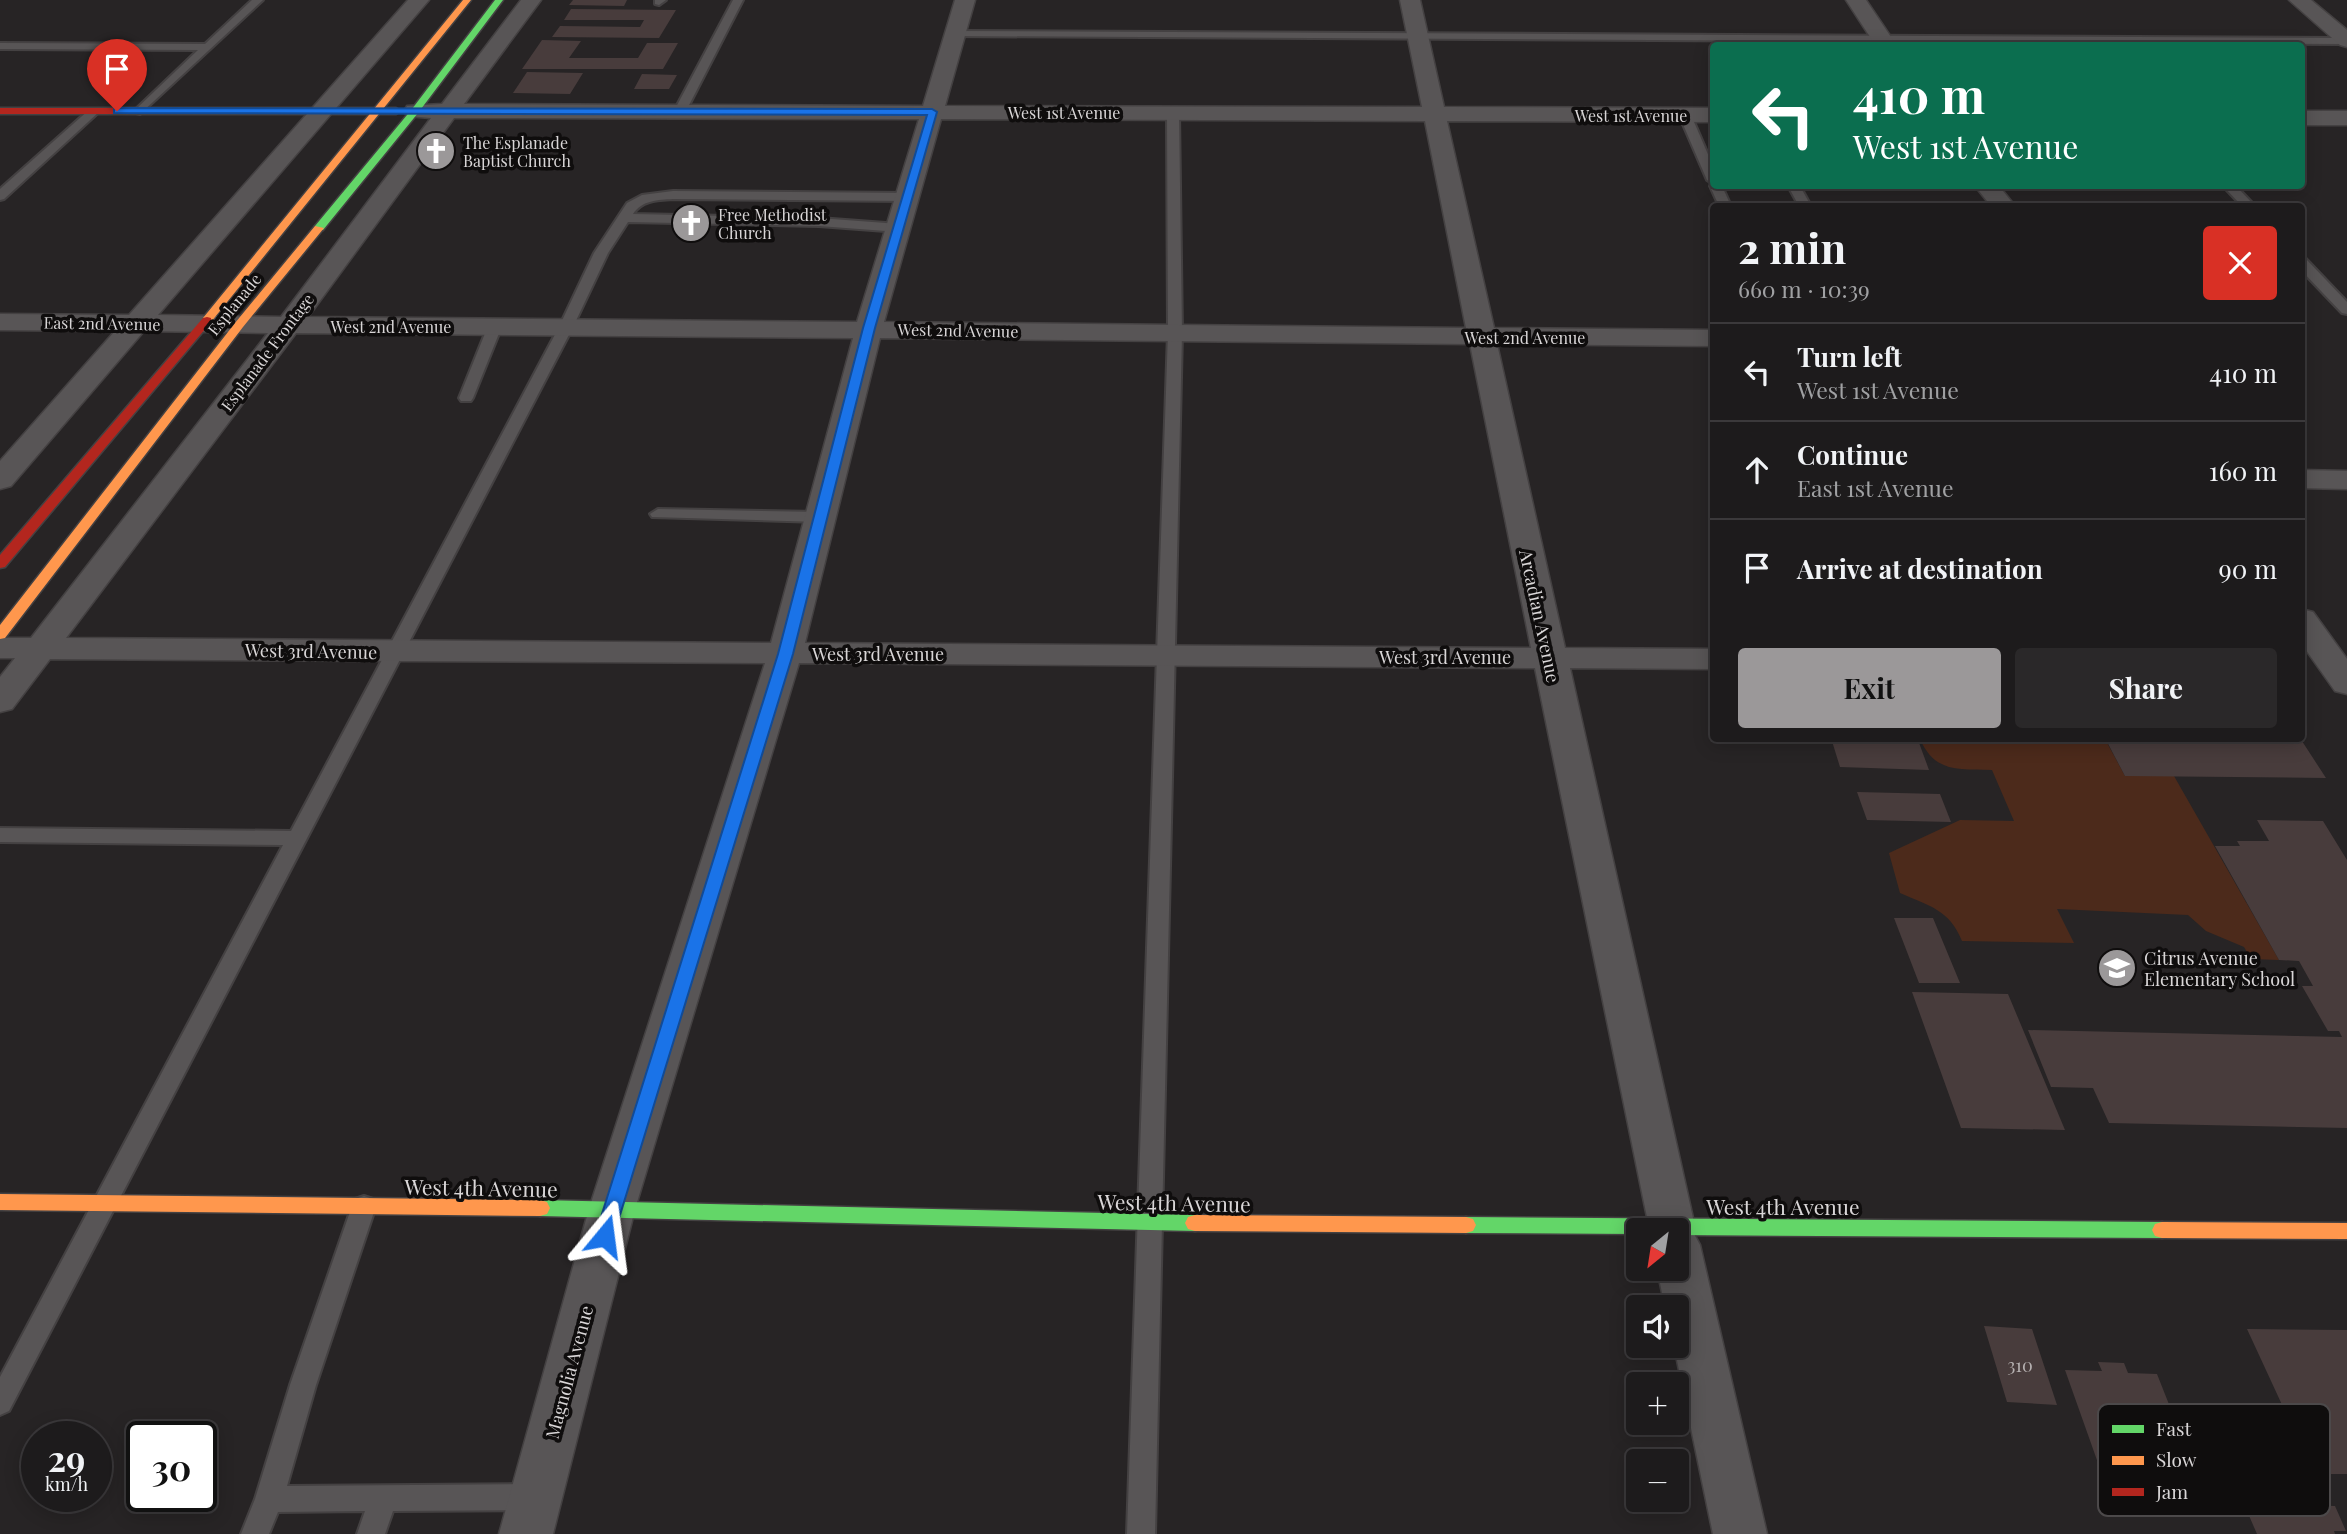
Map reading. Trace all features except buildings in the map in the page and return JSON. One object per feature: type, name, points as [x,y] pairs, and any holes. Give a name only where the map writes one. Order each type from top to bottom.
[{"type":"main road","name":"Esplanade","points":[[0,564],[203,324],[467,0]]},
{"type":"main road","name":"Esplanade","points":[[0,635],[239,325],[415,111],[499,0]]},
{"type":"main road","points":[[0,111],[415,111]]},
{"type":"main road","name":"West 4th Avenue","points":[[0,1202],[612,1209],[1626,1233]]},
{"type":"main road","name":"West 4th Avenue","points":[[1689,1234],[2347,1231]]},
{"type":"street","points":[[0,480],[419,0]]},
{"type":"street","name":"Esplanade Frontage","points":[[0,701],[288,325],[531,0]]},
{"type":"street","name":"Magnolia Avenue","points":[[531,1516],[612,1209],[785,654],[869,328],[965,0]]},
{"type":"street","name":"Arcadian Avenue","points":[[1410,0],[1671,1218]]},
{"type":"street","points":[[1856,0],[1884,42]]},
{"type":"street","points":[[2299,0],[2347,41]]},
{"type":"street","name":"West 1st Avenue","points":[[415,111],[1710,115]]},
{"type":"street","points":[[2305,118],[2347,118]]},
{"type":"street","points":[[1989,189],[2001,203]]},
{"type":"street","name":"East 2nd Avenue","points":[[0,322],[203,324]]},
{"type":"street","name":"West 2nd Avenue","points":[[203,324],[869,328],[1710,338]]},
{"type":"street","points":[[2305,480],[2347,480]]},
{"type":"street","points":[[2305,625],[2347,683]]},
{"type":"street","name":"West 3rd Avenue","points":[[0,648],[1710,659]]},
{"type":"street","name":"Arcadian Avenue","points":[[1684,1281],[1740,1534]]},
{"type":"lane","points":[[140,111],[258,0]]},
{"type":"lane","points":[[680,111],[738,0]]},
{"type":"lane","points":[[955,34],[1417,35],[1884,42],[2347,41]]},
{"type":"lane","points":[[0,46],[208,47]]},
{"type":"lane","points":[[0,196],[94,111]]},
{"type":"lane","points":[[1141,1534],[1174,333],[1173,113]]},
{"type":"lane","points":[[1685,115],[1710,173]]},
{"type":"lane","points":[[2232,189],[2246,203]]},
{"type":"lane","points":[[0,1403],[566,327],[601,253],[632,206],[646,198],[673,195],[903,213]]},
{"type":"lane","points":[[626,218],[819,222],[903,213]]},
{"type":"lane","points":[[2305,266],[2347,310]]},
{"type":"lane","points":[[466,398],[495,326]]},
{"type":"lane","points":[[658,514],[820,517]]},
{"type":"lane","points":[[0,835],[297,838]]},
{"type":"lane","points":[[255,1534],[269,1499],[303,1385],[364,1206]]},
{"type":"lane","points":[[269,1499],[383,1499],[531,1516]]},
{"type":"lane","points":[[371,1534],[383,1499]]},
{"type":"shaded area","points":[[1922,742],[2107,742],[2125,776],[2174,776],[2279,960],[2251,959],[2244,947],[2206,931],[2188,915],[2057,909],[2074,943],[1962,941],[1957,930],[1944,915],[1929,905],[1900,893],[1889,853],[1960,820],[2014,821],[1992,770],[1949,767],[1933,758]]},
{"type":"traffic: fast","points":[[319,228],[415,111],[499,0]]},
{"type":"traffic: fast","points":[[540,1208],[1195,1223]]},
{"type":"traffic: fast","points":[[1466,1225],[2162,1230]]},
{"type":"traffic: slow","points":[[207,320],[467,0]]},
{"type":"traffic: slow","points":[[0,635],[239,325],[319,228]]},
{"type":"traffic: slow","points":[[0,1202],[540,1208]]},
{"type":"traffic: slow","points":[[1195,1223],[1466,1225]]},
{"type":"traffic: slow","points":[[2162,1230],[2347,1231]]},
{"type":"traffic: jam","points":[[0,111],[396,111]]},
{"type":"traffic: jam","points":[[0,564],[207,320]]},
{"type":"place","name":"The Esplanade Baptist Church","points":[[436,151]]},
{"type":"place","name":"Free Methodist Church","points":[[691,223]]},
{"type":"place","name":"Citrus Avenue Elementary School","points":[[2117,968]]},
{"type":"route","points":[[117,111],[932,112],[869,328],[785,654],[605,1236]]}]
